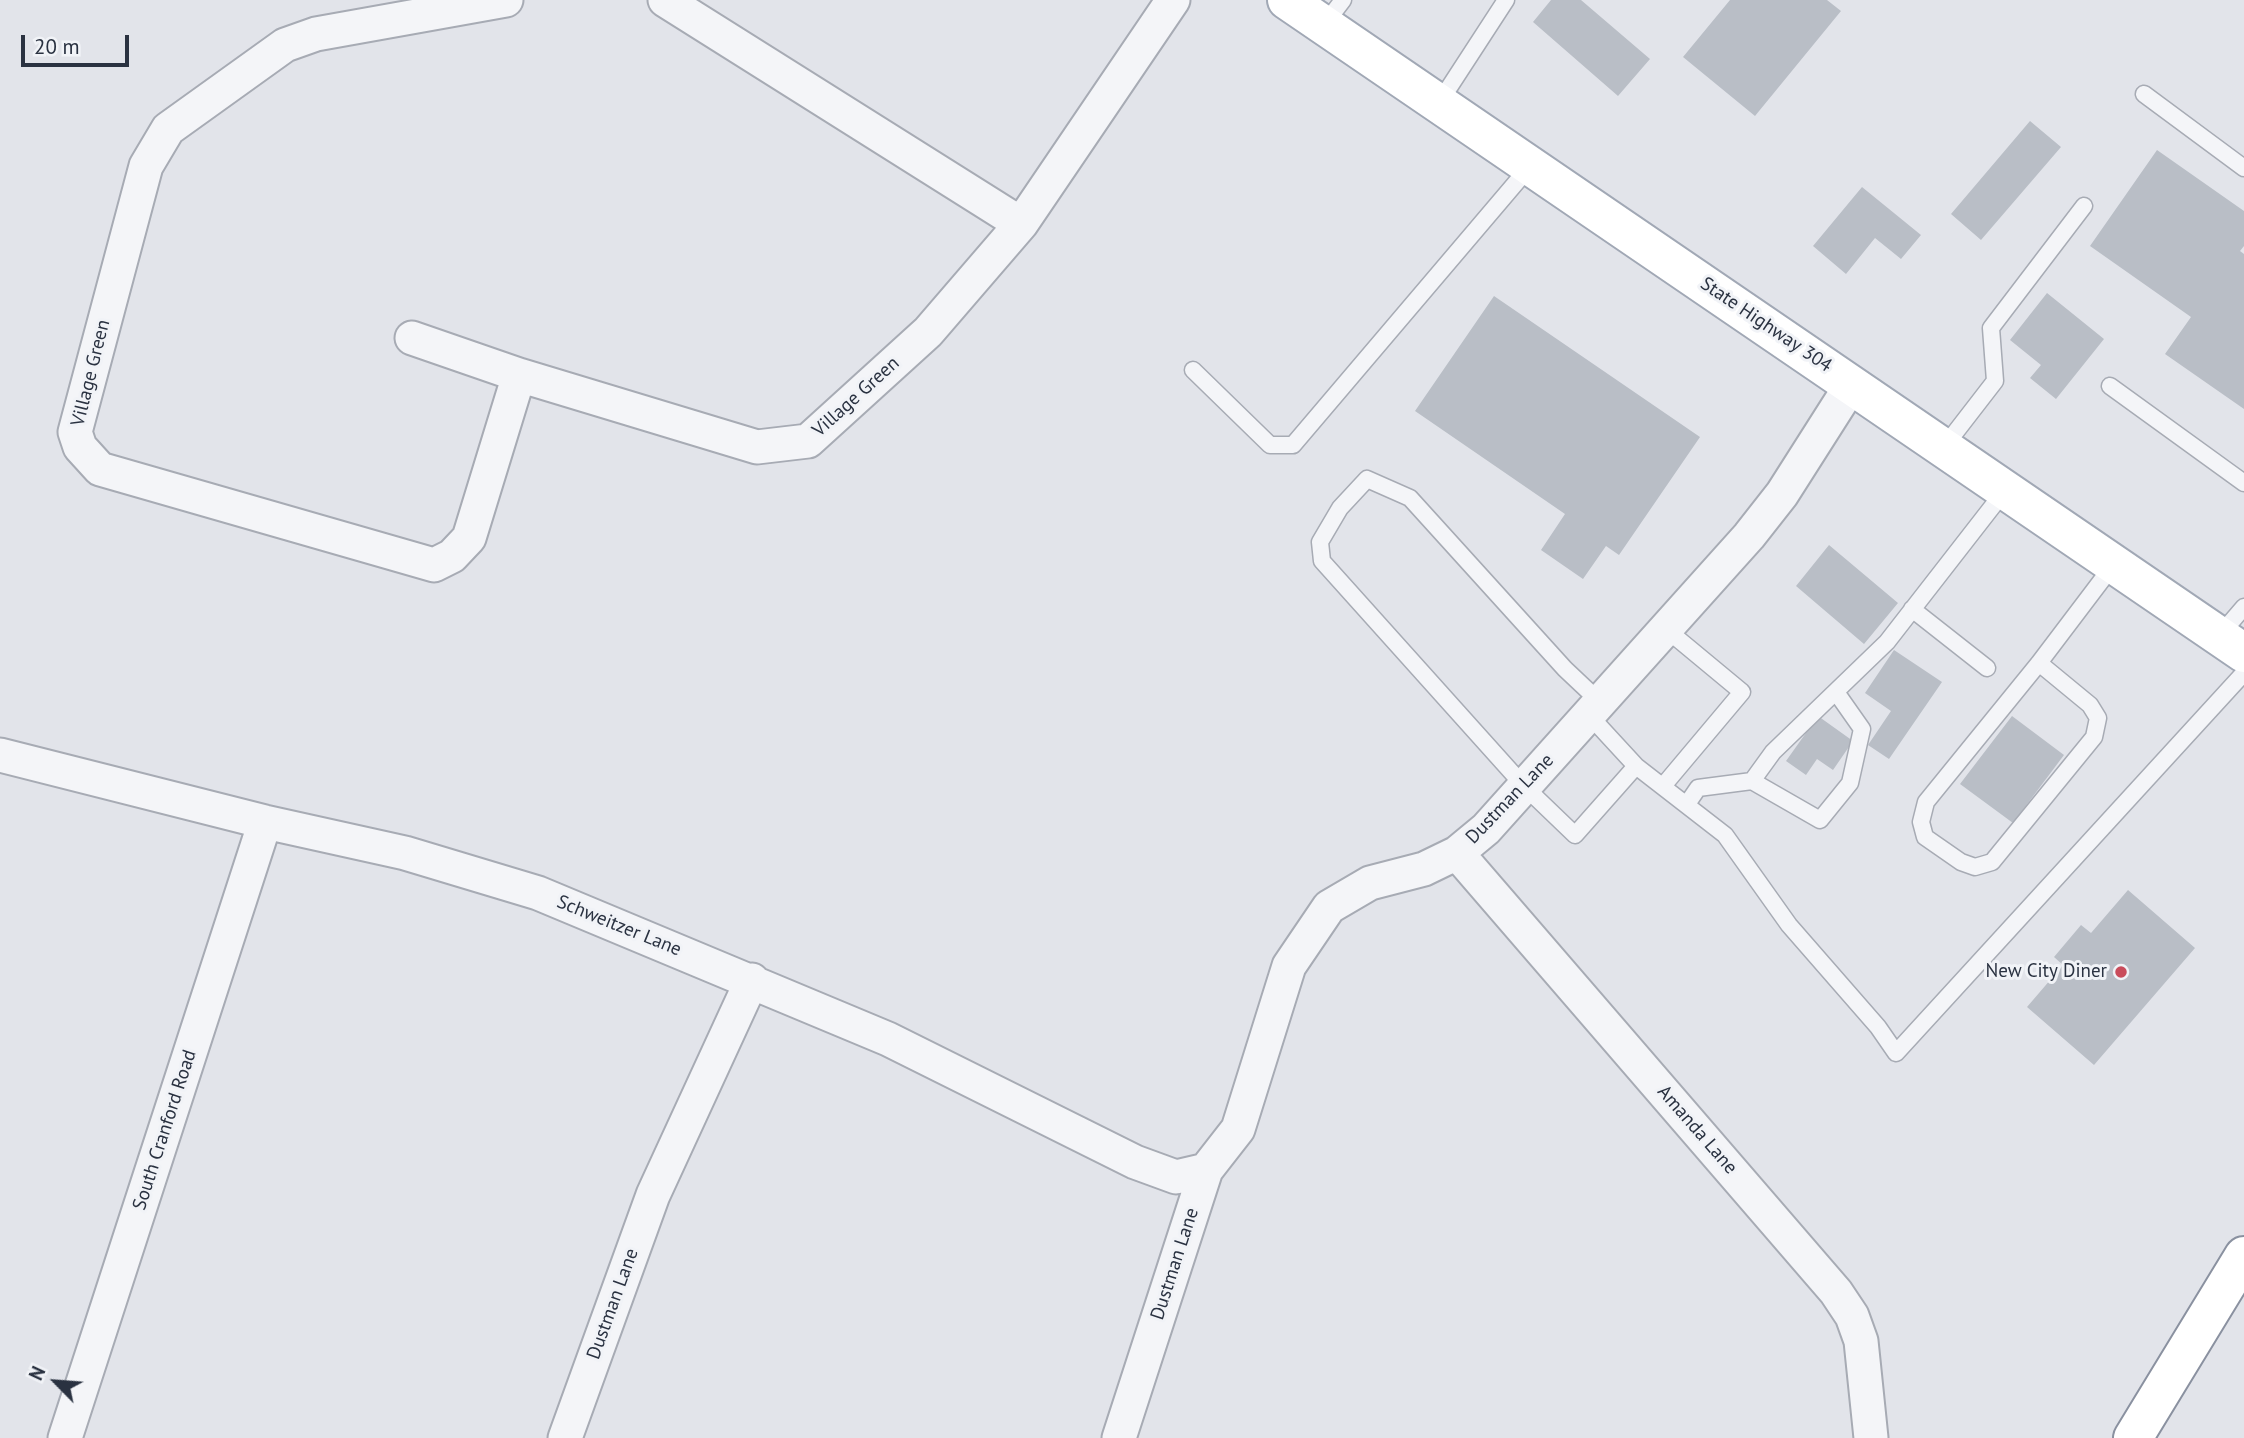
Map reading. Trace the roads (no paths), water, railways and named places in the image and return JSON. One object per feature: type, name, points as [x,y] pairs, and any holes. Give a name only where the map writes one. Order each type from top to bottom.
[{"type":"main road","name":"State Highway 304","points":[[1287,0],[1333,12],[1439,103],[2232,644]]},
{"type":"main road","points":[[2133,1438],[2244,1256]]},
{"type":"street","name":"Village Green","points":[[506,0],[316,34],[285,45],[168,129],[146,166],[75,432],[80,447],[100,469],[434,565],[452,556],[469,538],[519,375]]},
{"type":"street","points":[[664,0],[1021,224]]},
{"type":"street","name":"Village Green","points":[[412,338],[519,375],[757,447],[808,440],[928,332],[1021,224],[1173,0]]},
{"type":"street","name":"Dustman Lane","points":[[1119,1438],[1206,1170],[1238,1129],[1289,966],[1329,907],[1370,883],[1424,869],[1457,853],[1486,829],[1749,536],[1782,494],[1852,384]]},
{"type":"street","name":"Schweitzer Lane","points":[[0,755],[265,822],[405,853],[538,893],[752,979],[888,1039],[1135,1162],[1176,1177],[1206,1170]]},
{"type":"street","name":"South Cranford Road","points":[[65,1438],[265,822]]},
{"type":"street","name":"Amanda Lane","points":[[1457,853],[1836,1292],[1852,1316],[1861,1341],[1871,1438]]},
{"type":"street","name":"Dustman Lane","points":[[565,1438],[653,1195],[752,979]]},
{"type":"lane","points":[[1439,103],[1506,0]]},
{"type":"lane","points":[[2144,94],[2244,168]]},
{"type":"lane","points":[[1193,370],[1270,445],[1293,445],[1531,165]]},
{"type":"lane","points":[[1944,447],[1995,380],[1991,328],[2084,206]]},
{"type":"lane","points":[[2110,386],[2244,482]]},
{"type":"lane","points":[[1636,766],[1575,835],[1524,786],[1322,561],[1320,542],[1340,508],[1367,479],[1410,498],[1565,669],[1636,766],[1725,835],[1789,925],[1878,1027],[1896,1054],[2244,673]]},
{"type":"lane","points":[[1752,781],[1773,752],[1887,642],[2006,489]]},
{"type":"lane","points":[[2039,663],[2090,705],[2098,718],[2094,737],[1992,862],[1975,867],[1961,862],[1925,837],[1921,822],[1926,802],[2115,564]]},
{"type":"lane","points":[[2232,644],[2244,607]]},
{"type":"lane","points":[[1912,609],[1987,668]]},
{"type":"lane","points":[[1663,786],[1742,692],[1666,629]]},
{"type":"lane","points":[[1687,804],[1698,788],[1752,781],[1820,820],[1850,783],[1862,729],[1836,692]]},
{"type":"place","name":"New City Diner","points":[[2121,972]]}]
